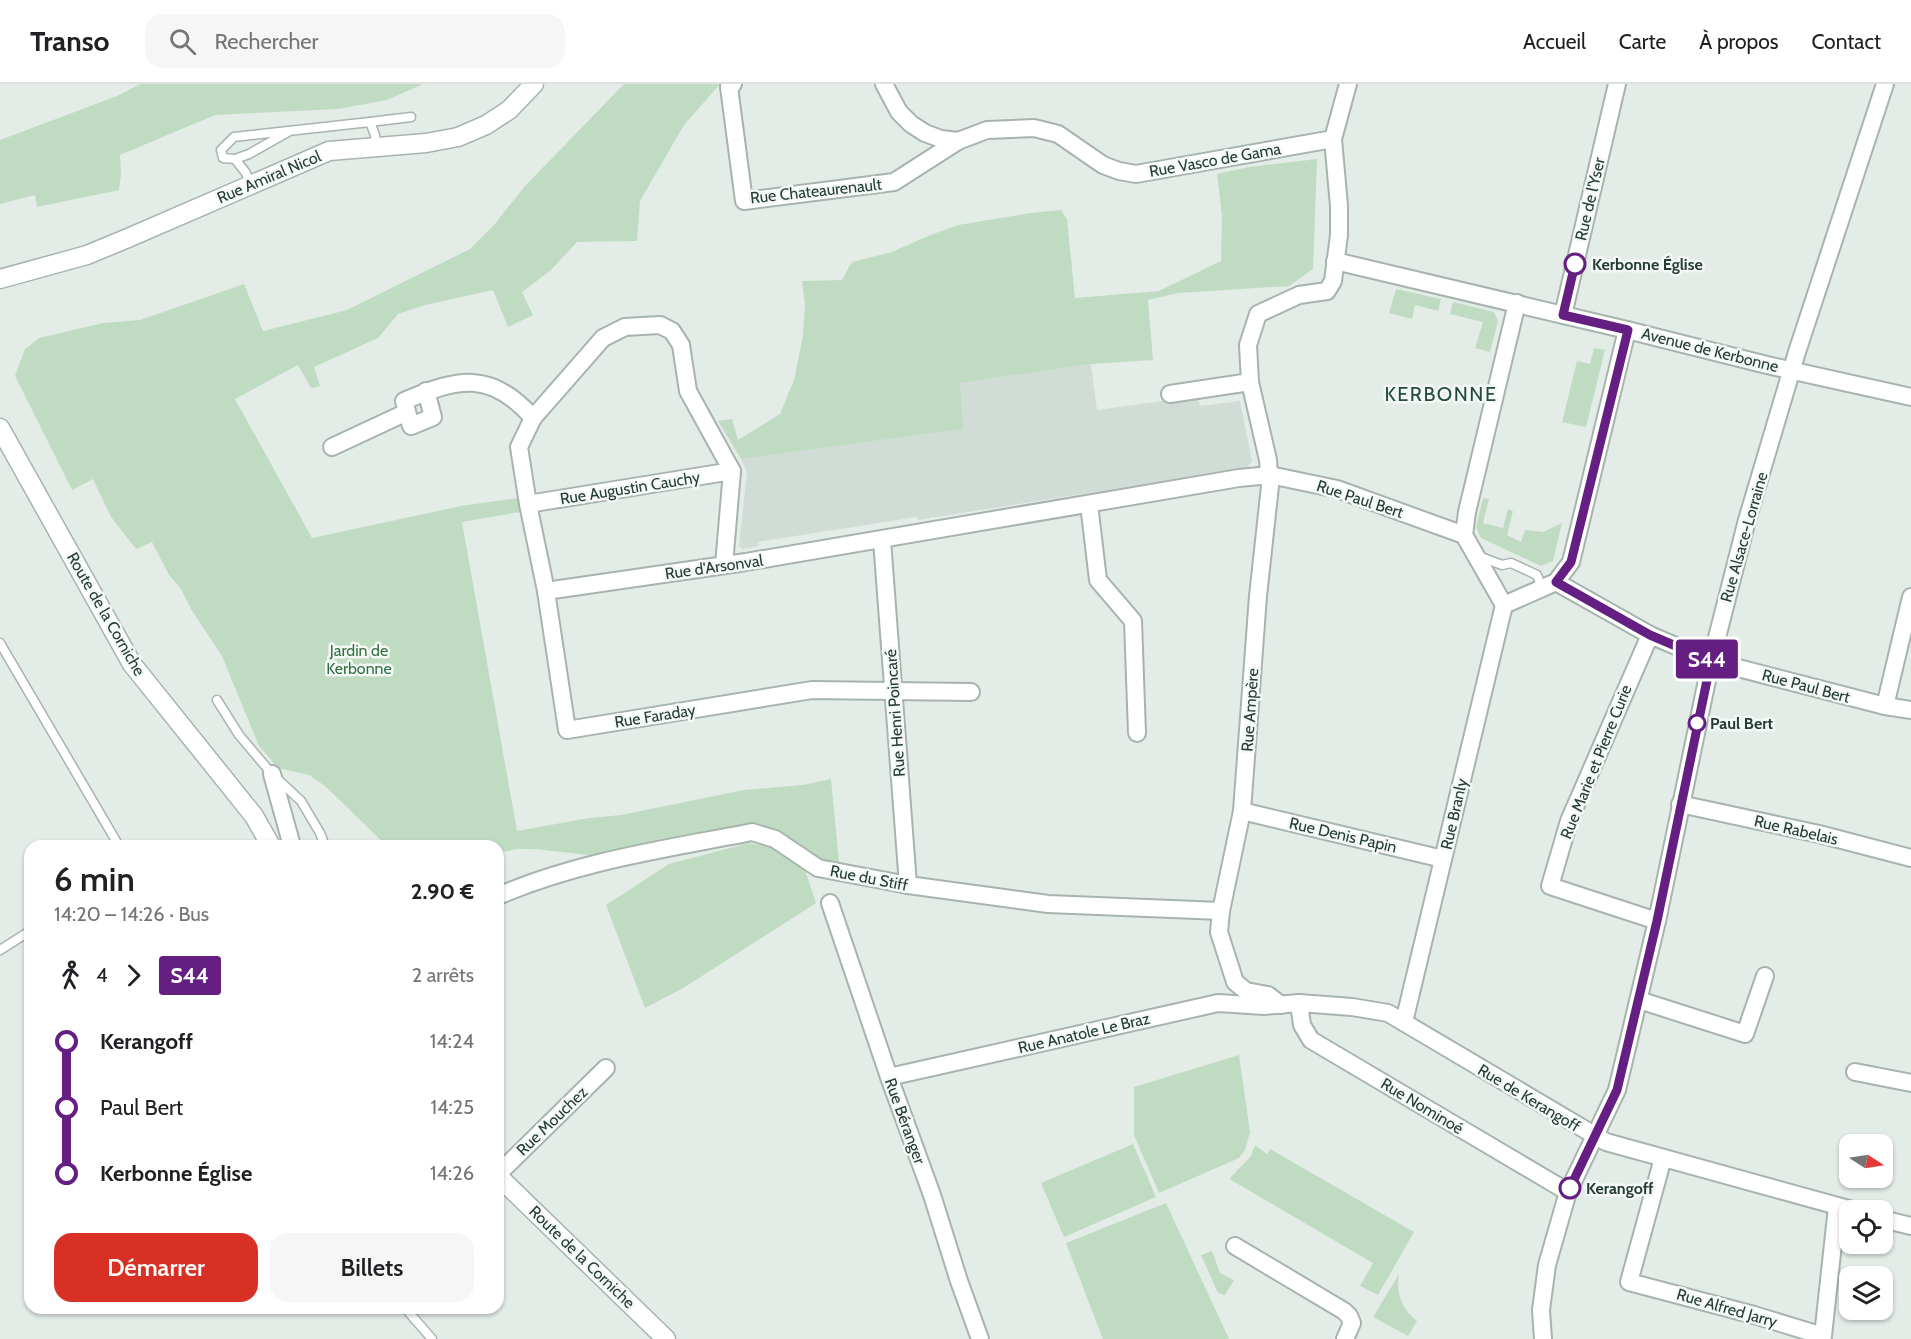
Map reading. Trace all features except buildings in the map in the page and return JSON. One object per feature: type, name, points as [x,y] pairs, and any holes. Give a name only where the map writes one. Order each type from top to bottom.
[{"type":"street","name":"Rue Amiral Nicol","points":[[0,279],[87,255],[329,151],[426,143],[458,137],[486,125],[509,110],[534,84]]},
{"type":"street","name":"Rue Chateaurenault","points":[[733,84],[729,87],[744,201],[894,182],[958,141]]},
{"type":"street","points":[[884,84],[899,112],[911,124],[933,136],[958,141]]},
{"type":"street","points":[[1335,261],[1339,235],[1339,206],[1333,139],[1348,84]]},
{"type":"street","name":"Rue de l'Yser","points":[[1563,315],[1617,84]]},
{"type":"street","name":"Rue Alsace-Lorraine","points":[[1543,1339],[1541,1310],[1547,1265],[1568,1192],[1617,1090],[1657,921],[1711,661],[1748,520],[1792,370],[1885,84]]},
{"type":"street","name":"Rue Vasco de Gama","points":[[958,141],[987,130],[1034,128],[1058,134],[1103,165],[1136,174],[1333,139]]},
{"type":"street","name":"Avenue de Kerbonne","points":[[1335,261],[1911,397]]},
{"type":"street","name":"Rue Ampère","points":[[1281,1005],[1268,995],[1246,992],[1235,982],[1219,932],[1242,811],[1258,596],[1270,475],[1250,382],[1248,345],[1258,314],[1299,295],[1327,291],[1333,281],[1335,261]]},
{"type":"street","points":[[1517,303],[1467,512],[1464,535],[1504,606],[1549,585],[1571,562],[1628,330]]},
{"type":"street","name":"Rue Faraday","points":[[732,471],[688,391],[681,345],[672,331],[660,325],[625,327],[603,338],[533,418],[519,447],[546,591],[567,730],[812,690],[971,692]]},
{"type":"street","points":[[1170,394],[1250,382]]},
{"type":"street","points":[[426,391],[433,417],[411,426],[404,401],[426,391],[454,383],[487,383],[520,402],[533,418]]},
{"type":"street","points":[[332,447],[406,412]]},
{"type":"street","name":"Route de la Corniche","points":[[0,428],[132,664],[254,816],[268,840]]},
{"type":"street","points":[[724,566],[732,471]]},
{"type":"street","name":"Rue Augustin Cauchy","points":[[528,504],[732,471]]},
{"type":"street","name":"Rue Paul Bert","points":[[882,540],[1239,478],[1270,475],[1337,489],[1464,535]]},
{"type":"street","points":[[1089,504],[1098,580],[1133,621],[1137,732]]},
{"type":"street","name":"Rue d'Arsonval","points":[[546,591],[724,566],[882,540]]},
{"type":"street","name":"Rue Henri Poincaré","points":[[882,540],[908,885]]},
{"type":"street","name":"Rue Paul Bert","points":[[1549,585],[1650,635],[1711,661],[1885,706],[1911,710]]},
{"type":"street","points":[[1885,706],[1911,597]]},
{"type":"street","name":"Rue Branly","points":[[1404,1022],[1504,606]]},
{"type":"street","name":"Rue Marie et Pierre Curie","points":[[1650,635],[1569,821],[1550,886],[1657,921]]},
{"type":"street","points":[[272,774],[290,840]]},
{"type":"street","name":"Rue Rabelais","points":[[1680,804],[1819,834],[1911,858]]},
{"type":"street","name":"Rue Denis Papin","points":[[1242,811],[1443,859]]},
{"type":"street","name":"Rue du Stiff","points":[[504,894],[559,874],[608,860],[752,832],[775,839],[818,868],[908,885],[1048,904],[1221,912]]},
{"type":"street","name":"Rue Béranger","points":[[830,903],[980,1339]]},
{"type":"street","points":[[1638,1000],[1745,1034],[1765,976]]},
{"type":"street","name":"Rue Anatole Le Braz","points":[[889,1077],[1218,1003],[1281,1005]]},
{"type":"street","name":"Rue Nominoé","points":[[1299,1004],[1302,1024],[1311,1040],[1568,1192]]},
{"type":"street","name":"Rue de Kerangoff","points":[[1281,1005],[1352,1006],[1388,1013],[1606,1142],[1839,1208]]},
{"type":"street","name":"Rue Mouchez","points":[[504,1169],[606,1068]]},
{"type":"street","points":[[1855,1072],[1911,1083]]},
{"type":"street","name":"Rue Alfred Jarry","points":[[1663,1158],[1629,1282],[1823,1336],[1839,1239]]},
{"type":"street","name":"Route de la Corniche","points":[[504,1181],[666,1339]]},
{"type":"street","points":[[1893,1222],[1911,1226]]},
{"type":"street","points":[[1235,1246],[1344,1311],[1352,1323],[1345,1339]]},
{"type":"lane","points":[[292,130],[249,154],[235,159],[223,158],[221,150],[234,137],[292,130],[411,117]]},
{"type":"lane","points":[[370,122],[375,135],[376,147]]},
{"type":"lane","points":[[235,159],[246,173],[250,185]]},
{"type":"lane","name":"Rue Paul Bert","points":[[1475,555],[1502,565],[1511,563],[1536,575],[1549,585]]},
{"type":"lane","points":[[0,643],[115,840]]},
{"type":"lane","points":[[217,700],[239,735],[272,774],[302,801],[323,840]]},
{"type":"lane","points":[[0,950],[24,935]]},
{"type":"lane","points":[[410,1314],[432,1339]]},
{"type":"shaded area","points":[[1091,364],[1097,410],[1198,396],[1200,406],[1240,401],[1252,461],[1247,468],[918,520],[917,517],[758,542],[759,546],[742,549],[739,546],[747,472],[741,459],[962,429],[959,383]]},
{"type":"green space","points":[[140,84],[423,84],[387,100],[338,109],[215,115],[120,155],[119,190],[37,207],[35,195],[0,204],[0,140],[117,96]]},
{"type":"green space","name":"Jardin de Kerbonne","points":[[624,84],[720,84],[684,125],[640,201],[637,241],[577,242],[551,270],[522,292],[533,315],[508,327],[493,290],[425,305],[398,314],[378,338],[314,367],[320,386],[311,388],[298,365],[235,399],[312,538],[461,506],[518,498],[520,512],[462,522],[517,831],[589,818],[621,815],[744,790],[803,785],[831,779],[839,862],[813,858],[780,836],[598,856],[534,849],[504,852],[504,840],[381,840],[325,786],[309,775],[278,768],[259,746],[222,656],[191,609],[181,589],[169,575],[152,542],[136,549],[111,517],[93,479],[72,490],[15,376],[25,349],[39,338],[103,323],[140,320],[244,284],[263,331],[347,310],[470,249],[494,225],[524,187]]},
{"type":"green space","points":[[1317,159],[1313,269],[1289,286],[1178,293],[1148,300],[1153,360],[1091,364],[960,383],[963,429],[741,459],[718,421],[732,419],[738,440],[780,414],[794,380],[803,335],[805,305],[802,281],[842,280],[852,262],[892,252],[958,225],[1061,210],[1067,219],[1075,298],[1159,291],[1221,261],[1222,216],[1217,174],[1249,167]]},
{"type":"green space","points":[[1396,289],[1441,299],[1438,311],[1415,305],[1412,319],[1389,313]]},
{"type":"green space","points":[[1453,302],[1494,312],[1498,321],[1490,352],[1475,348],[1483,322],[1450,314]]},
{"type":"green space","points":[[1594,348],[1605,350],[1586,427],[1562,422],[1577,361],[1590,364]]},
{"type":"green space","points":[[1483,498],[1489,499],[1483,523],[1503,528],[1508,509],[1513,511],[1507,535],[1521,542],[1525,530],[1543,532],[1562,523],[1553,561],[1541,566],[1481,538],[1476,527]]},
{"type":"green space","points":[[749,843],[777,848],[804,867],[816,903],[685,987],[645,1008],[606,905],[669,864]]},
{"type":"green space","points":[[1239,1055],[1250,1132],[1245,1150],[1239,1158],[1159,1193],[1134,1135],[1134,1087]]},
{"type":"green space","points":[[1133,1144],[1156,1197],[1064,1237],[1041,1183]]},
{"type":"green space","points":[[1255,1145],[1267,1154],[1270,1149],[1414,1232],[1378,1295],[1360,1286],[1373,1263],[1231,1180],[1230,1178],[1251,1156]]},
{"type":"green space","points":[[1166,1203],[1229,1339],[1103,1339],[1066,1243]]},
{"type":"green space","points":[[1212,1251],[1220,1273],[1234,1280],[1225,1295],[1218,1293],[1201,1255]]},
{"type":"green space","points":[[1399,1274],[1398,1288],[1401,1300],[1407,1311],[1417,1321],[1408,1336],[1373,1317]]},
{"type":"bus line","name":"S44","points":[[1570,1188],[1617,1090],[1657,921],[1711,661],[1650,635],[1556,582],[1571,562],[1628,330],[1563,315],[1575,264]]},
{"type":"place","name":"Kerbonne Église","points":[[1575,264]]},
{"type":"place","name":"Paul Bert","points":[[1697,723]]},
{"type":"place","name":"Kerangoff","points":[[1570,1188]]},
{"type":"district","name":"KERBONNE","points":[[1441,394]]}]
